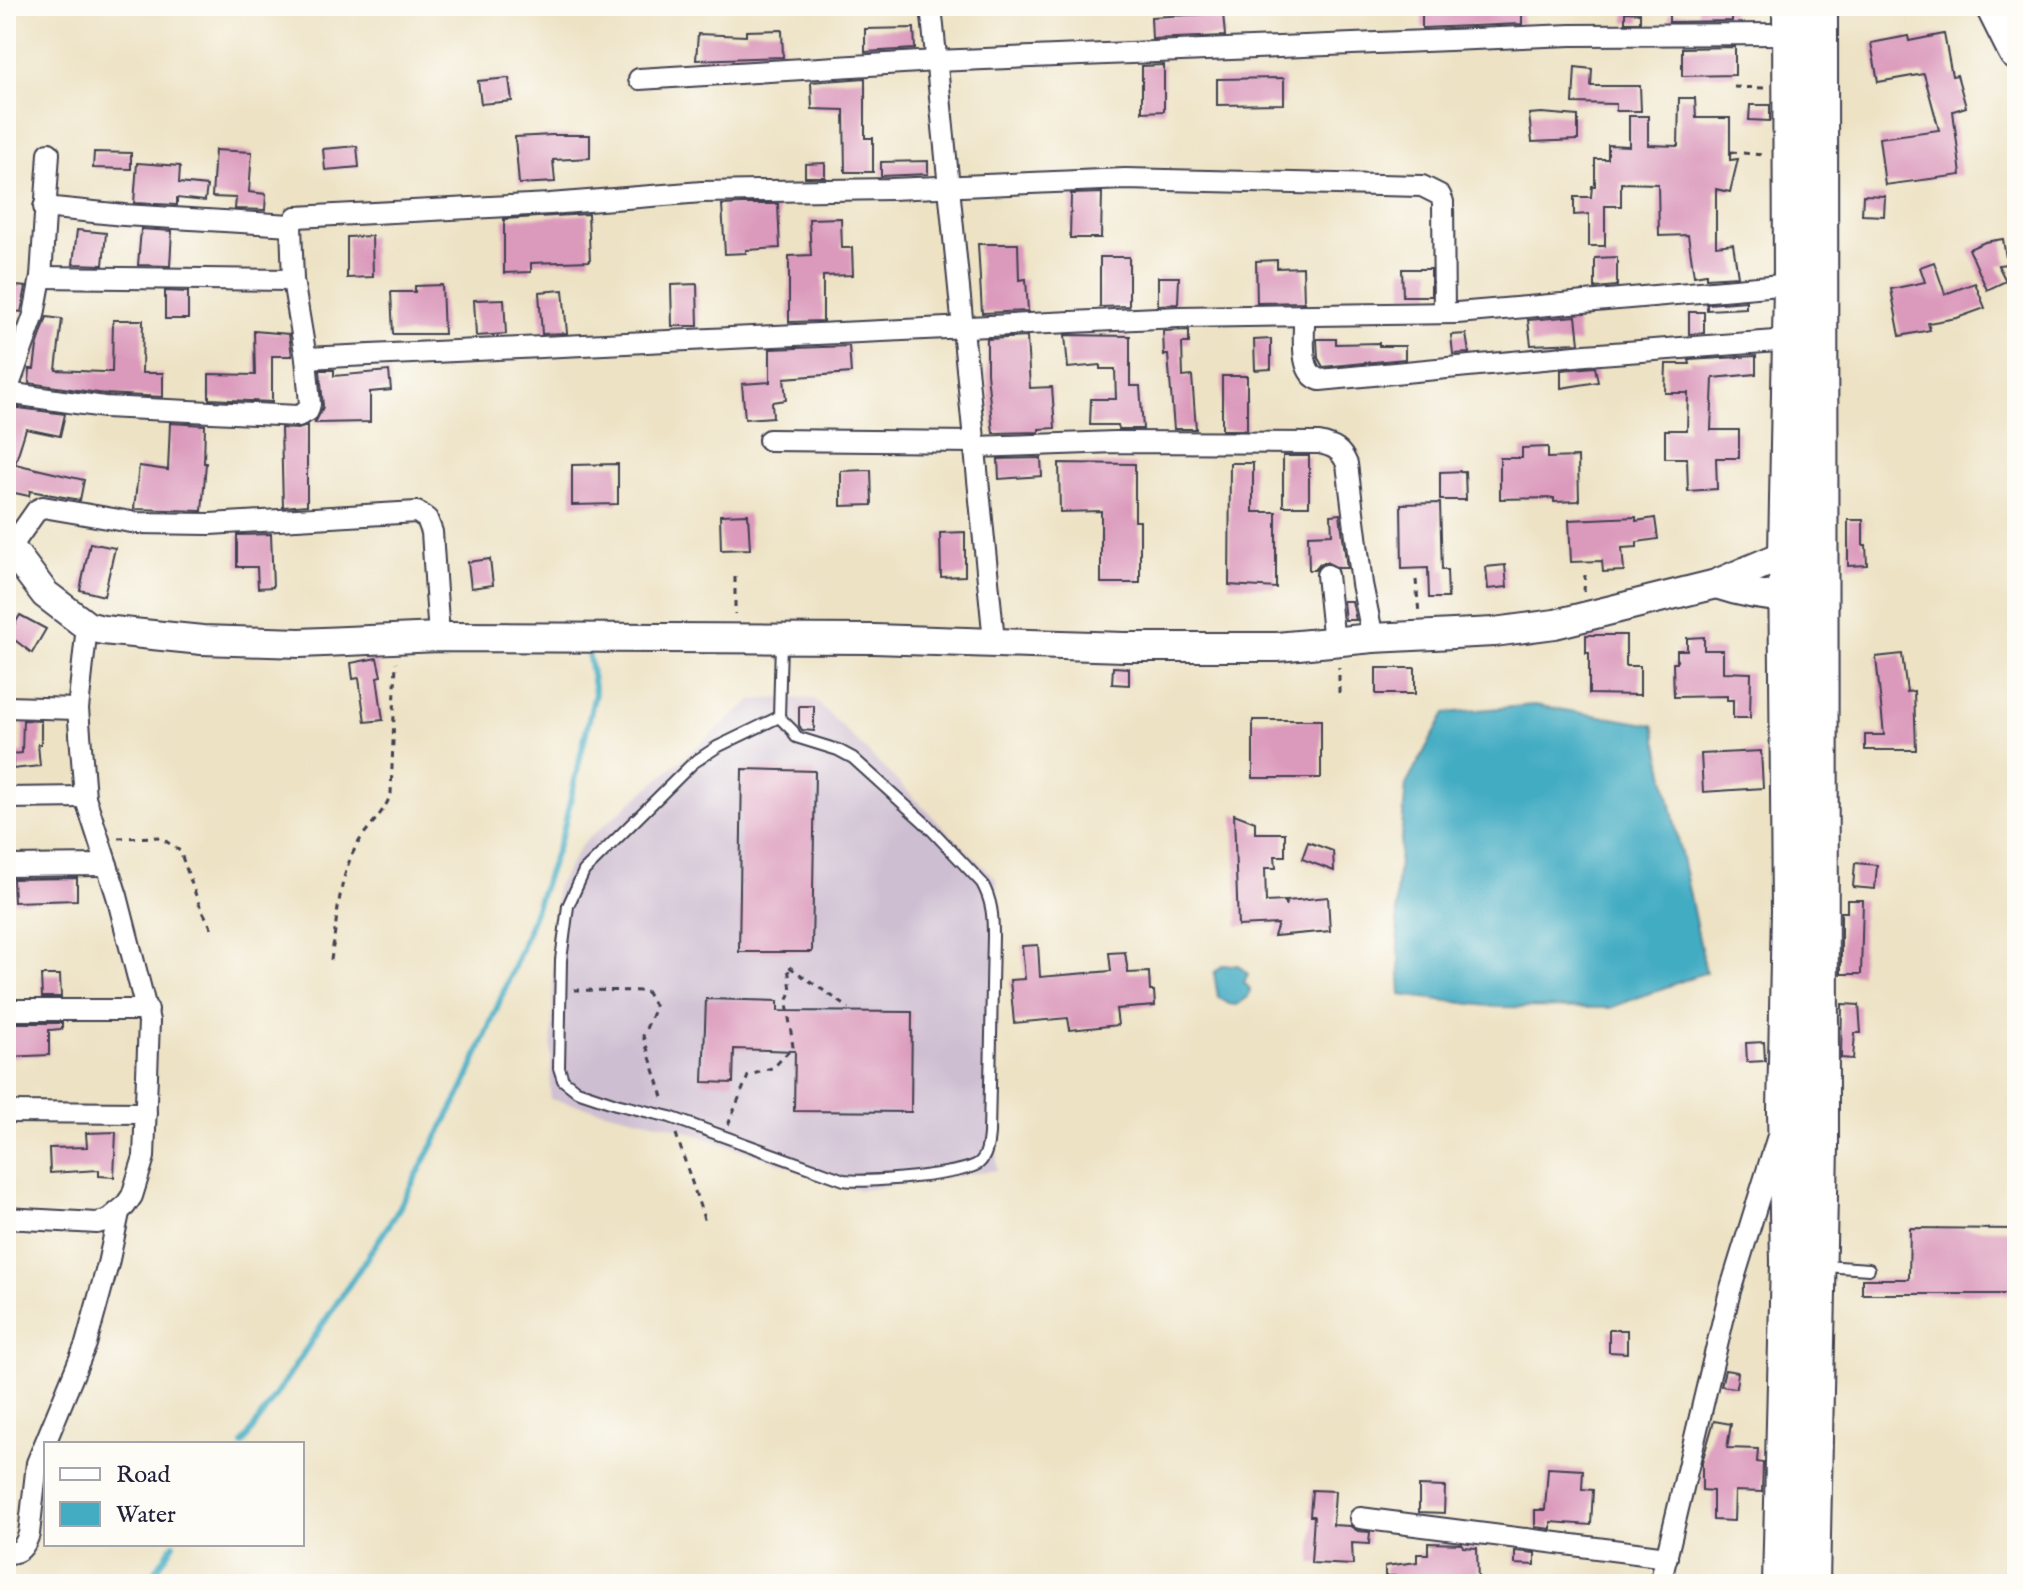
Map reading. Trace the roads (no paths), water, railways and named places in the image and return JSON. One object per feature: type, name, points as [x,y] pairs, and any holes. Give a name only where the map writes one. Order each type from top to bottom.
[{"type":"highway","points":[[1811,1584],[1818,1266],[1804,553],[1819,6]]},
{"type":"highway","points":[[1994,6],[2017,52]]},
{"type":"highway","points":[[1792,20],[1791,340],[1804,553]]},
{"type":"highway","points":[[1781,1584],[1789,1262],[1786,1111],[1790,910],[1804,597]]},
{"type":"main road","points":[[8,544],[45,594],[87,626],[216,640],[300,643],[439,637],[781,638],[994,641],[1124,647],[1277,647],[1555,624],[1716,584],[1804,553]]},
{"type":"main road","points":[[1716,584],[1743,593],[1804,597]]},
{"type":"street","points":[[931,6],[994,641]]},
{"type":"street","points":[[639,79],[936,61],[1571,35],[1792,20]]},
{"type":"street","points":[[49,153],[41,277],[34,315],[6,393],[104,407],[298,416],[308,411],[306,358],[293,280],[291,225],[300,216],[550,204],[702,192],[1125,179],[1422,186],[1440,195],[1443,202],[1444,313]]},
{"type":"street","points":[[44,207],[291,225]]},
{"type":"street","points":[[41,277],[293,280]]},
{"type":"street","points":[[306,358],[1179,317],[1444,313],[1792,284]]},
{"type":"street","points":[[1304,315],[1308,371],[1320,380],[1586,355],[1791,340]]},
{"type":"street","points":[[769,440],[975,444],[1319,443],[1334,447],[1343,454],[1347,464],[1362,584],[1373,638]]},
{"type":"street","points":[[8,544],[43,507],[137,523],[210,524],[417,512],[427,519],[432,532],[439,637]]},
{"type":"street","points":[[1327,575],[1337,643]]},
{"type":"street","points":[[46,1442],[86,1344],[119,1213],[132,1196],[144,1157],[148,1010],[85,797],[78,709],[87,626]]},
{"type":"street","points":[[6,707],[78,709]]},
{"type":"street","points":[[6,798],[85,797]]},
{"type":"street","points":[[6,866],[107,865]]},
{"type":"street","points":[[6,1010],[148,1010]]},
{"type":"street","points":[[1660,1584],[1730,1291],[1786,1111]]},
{"type":"street","points":[[6,1112],[146,1113]]},
{"type":"street","points":[[6,1218],[97,1223],[119,1213]]},
{"type":"street","points":[[6,1553],[19,1551],[26,1545],[37,1463],[44,1446]]},
{"type":"street","points":[[1360,1518],[1667,1557]]},
{"type":"lane","points":[[779,717],[700,758],[594,859],[578,880],[568,906],[560,990],[559,1068],[563,1080],[569,1086],[616,1104],[670,1117],[835,1178],[852,1181],[966,1169],[983,1159],[987,1149],[993,936],[993,913],[988,893],[927,825],[853,758],[796,737],[779,717],[781,638]]},
{"type":"lane","points":[[1818,1266],[1869,1269]]},
{"type":"water","points":[[1534,705],[1654,725],[1706,972],[1610,1008],[1496,1007],[1401,995],[1396,894],[1406,785],[1445,713]]},
{"type":"water","points":[[1223,965],[1238,965],[1248,974],[1244,982],[1250,989],[1248,997],[1237,1005],[1218,997],[1214,973]]},
{"type":"waterway","points":[[244,1442],[396,1214],[465,1085],[520,952],[563,832],[595,693],[589,657]]},
{"type":"waterway","points":[[147,1584],[173,1546]]}]
